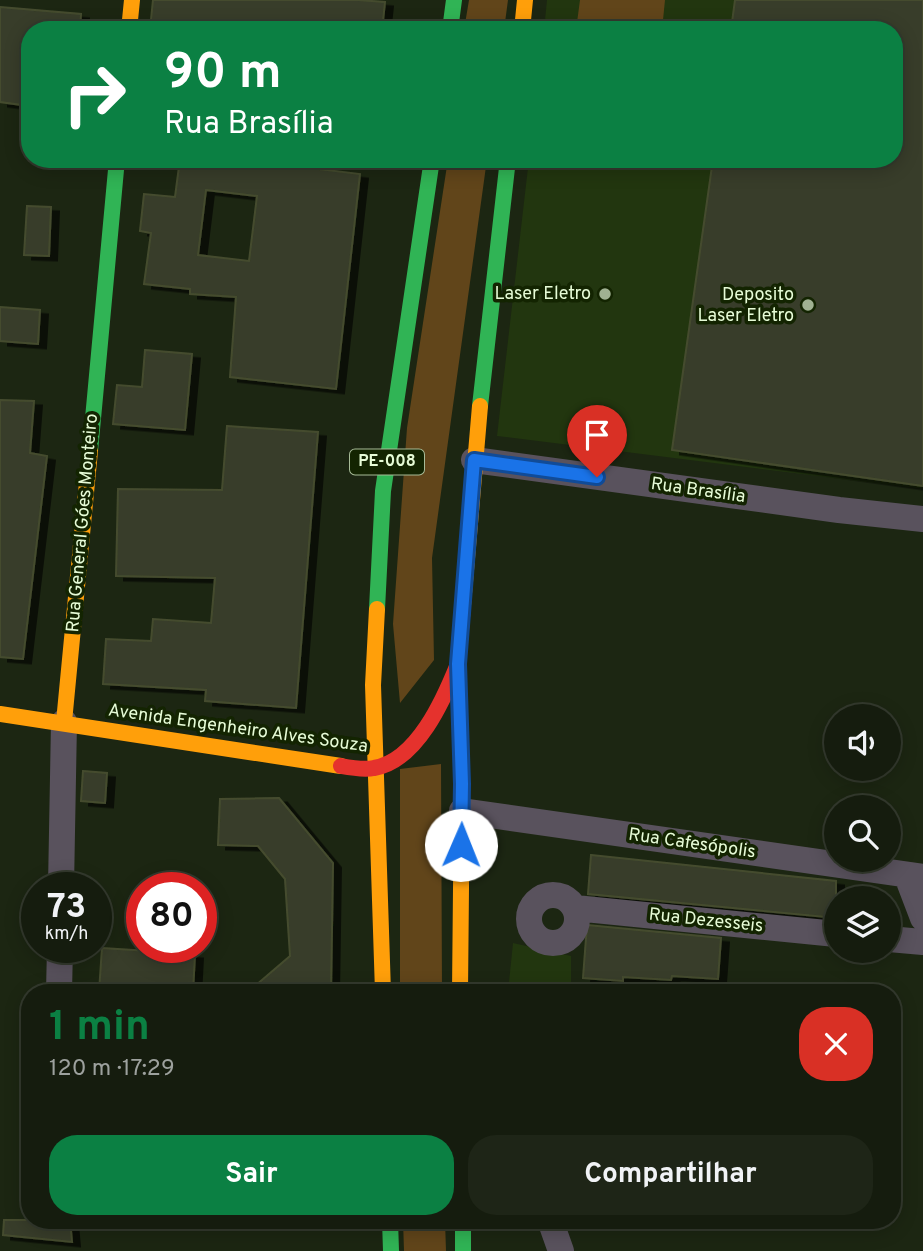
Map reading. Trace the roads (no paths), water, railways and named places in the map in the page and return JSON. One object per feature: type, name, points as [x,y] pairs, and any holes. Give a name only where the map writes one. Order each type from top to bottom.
[{"type":"main road","points":[[130,21],[132,0]]},
{"type":"main road","points":[[451,21],[454,0]]},
{"type":"main road","points":[[523,21],[525,0]]},
{"type":"main road","name":"Rua General Góes Monteiro","points":[[64,722],[116,168]]},
{"type":"main road","name":"PE-008","points":[[383,984],[373,685],[383,491],[431,168]]},
{"type":"main road","points":[[462,984],[462,811],[458,664],[474,460],[507,168]]},
{"type":"main road","name":"Avenida Engenheiro Alves Souza","points":[[0,714],[290,759],[376,768],[418,739],[442,707],[458,664]]},
{"type":"main road","points":[[390,1229],[391,1251]]},
{"type":"main road","points":[[463,1229],[463,1251]]},
{"type":"street","name":"Rua Brasília","points":[[474,460],[670,494],[923,519]]},
{"type":"street","name":"Rua General Góes Monteiro","points":[[61,872],[64,722]]},
{"type":"street","name":"Rua Cafesópolis","points":[[462,811],[915,876]]},
{"type":"street","points":[[915,876],[923,918]]},
{"type":"street","name":"Rua Dezesseis","points":[[575,908],[824,933]]},
{"type":"street","points":[[901,940],[923,942]]},
{"type":"street","points":[[59,984],[60,963]]},
{"type":"street","points":[[553,1229],[561,1251]]},
{"type":"place","name":"Laser Eletro","points":[[605,294]]},
{"type":"place","name":"Deposito Laser Eletro","points":[[808,305]]}]
